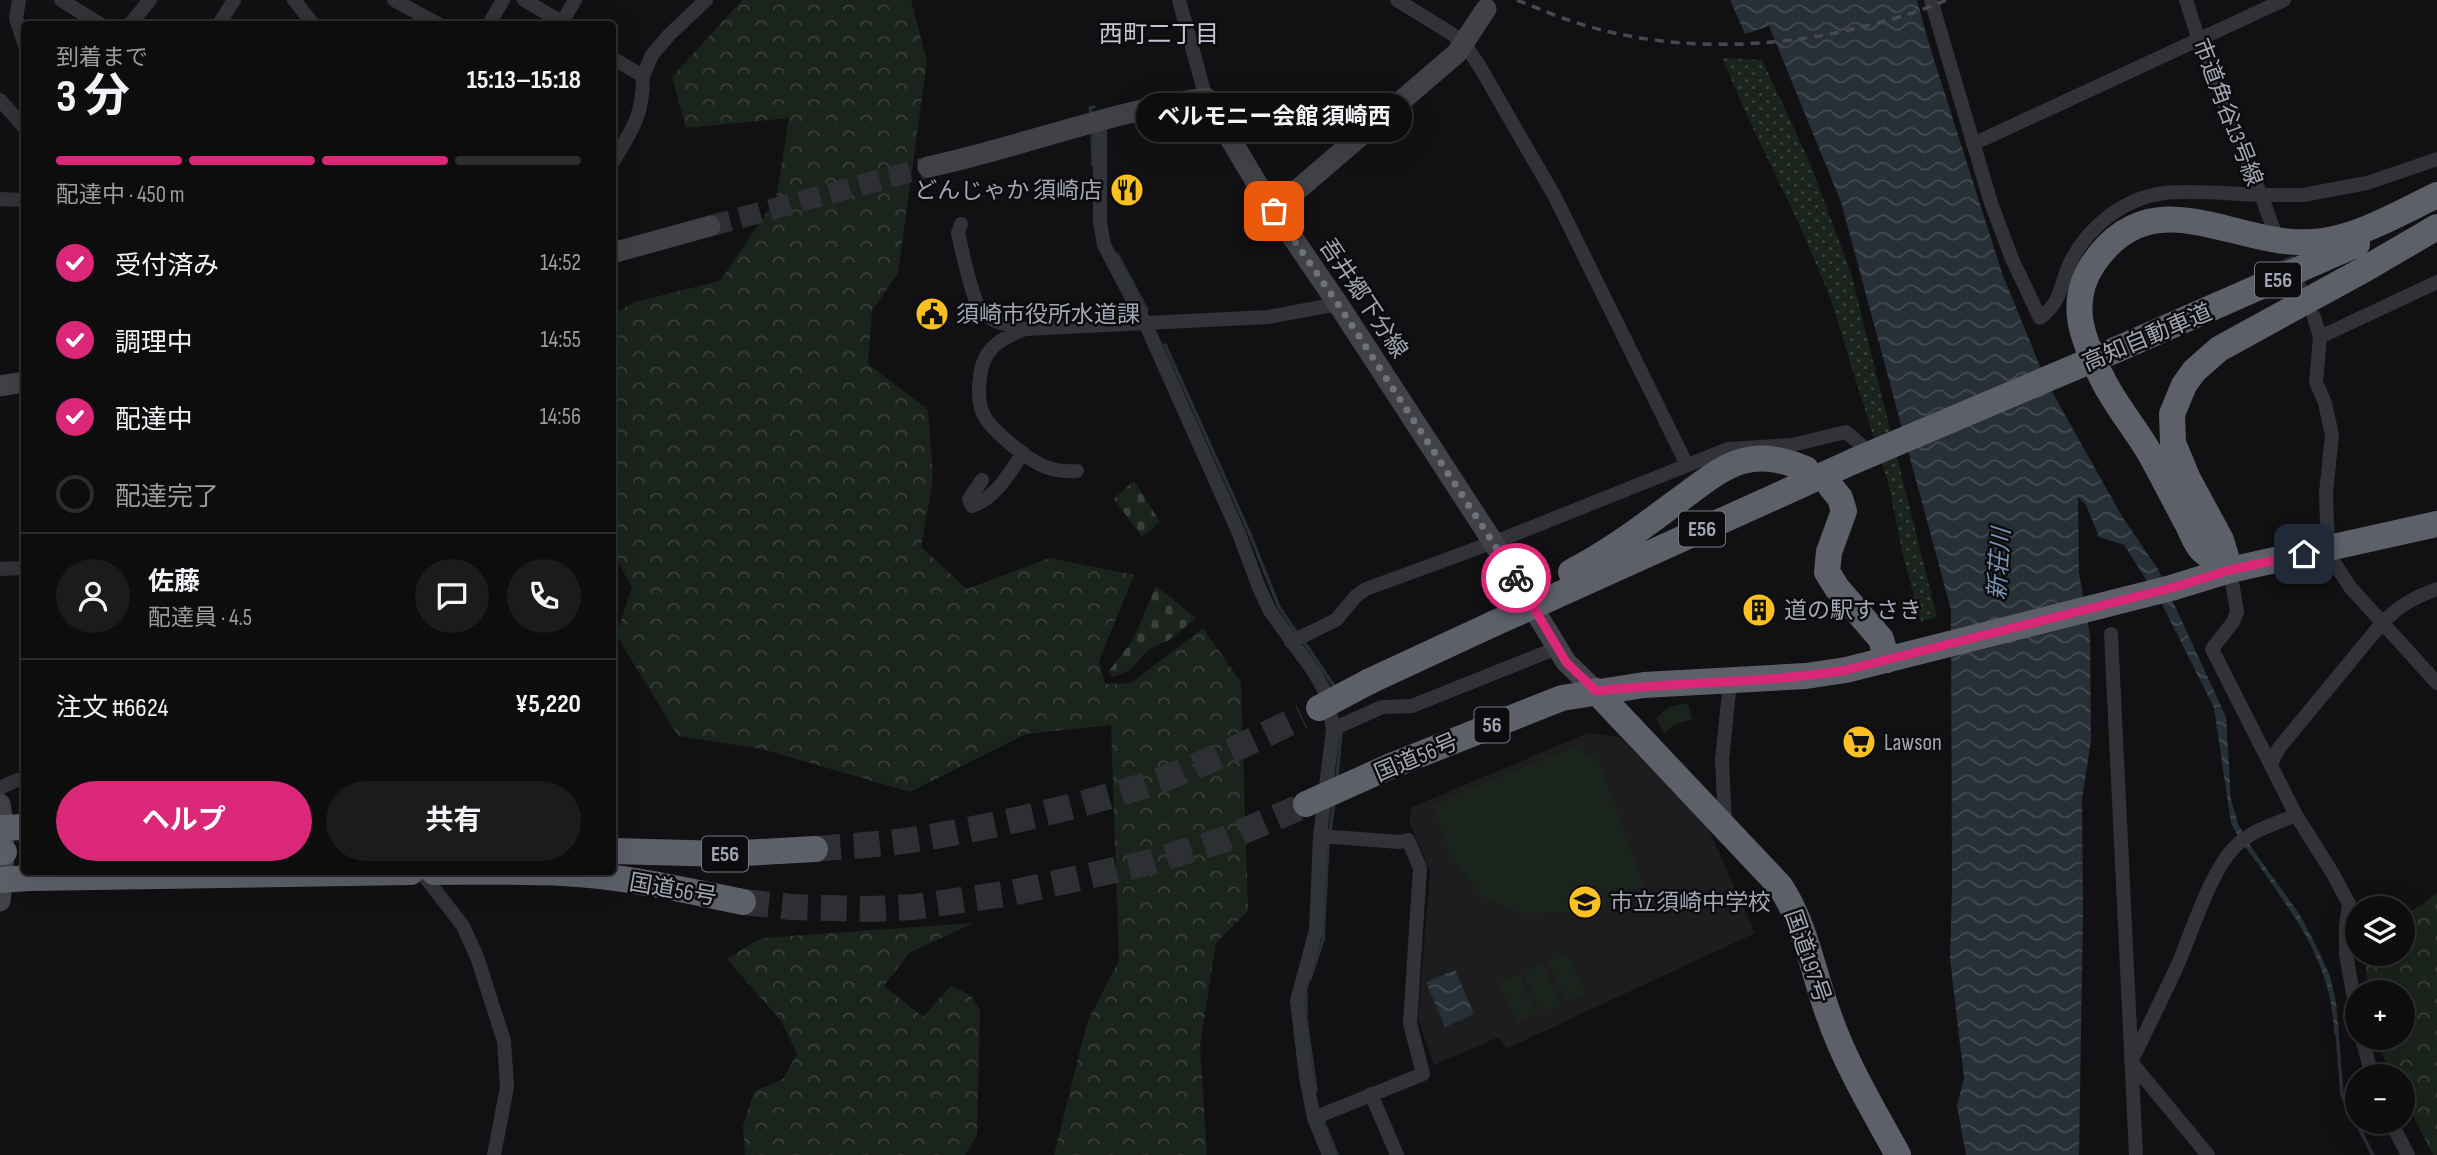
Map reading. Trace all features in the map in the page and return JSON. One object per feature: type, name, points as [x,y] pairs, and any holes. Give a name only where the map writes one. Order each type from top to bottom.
[{"type":"highway","points":[[2230,570],[2200,548],[2151,456],[2111,396],[2089,353],[2081,334],[2079,307],[2086,276],[2105,249],[2120,236],[2139,225],[2155,220],[2190,219],[2260,239],[2315,242],[2365,229],[2437,195]]},
{"type":"highway","name":"高知自動車道","points":[[1857,453],[2118,349],[2437,207]]},
{"type":"highway","points":[[2230,570],[2221,540],[2188,479],[2174,443],[2172,414],[2184,385],[2194,371],[2220,349],[2437,227]]},
{"type":"highway","name":"E56","points":[[1546,593],[1857,453]]},
{"type":"highway","points":[[1318,718],[1370,681],[1546,593],[1723,470],[1742,461],[1768,458],[1786,461],[1806,469]]},
{"type":"highway","points":[[1831,486],[1840,498],[1844,511],[1829,552],[1827,572],[1837,588],[1881,639],[1887,659]]},
{"type":"highway","name":"国道56号","points":[[1302,806],[1391,766],[1562,698],[1596,691],[1662,685],[1816,675],[2171,588],[2230,570],[2437,524]]},
{"type":"highway","points":[[1662,685],[1640,700],[1637,717],[1643,732],[1666,763]]},
{"type":"highway","name":"国道197号","points":[[1596,691],[1772,876],[1788,897],[1845,1056],[1898,1155]]},
{"type":"highway","points":[[1,844],[21,829]]},
{"type":"highway","name":"E56","points":[[624,852],[726,854],[815,849]]},
{"type":"highway","points":[[1,887],[43,877],[190,875]]},
{"type":"highway","name":"国道56号","points":[[583,875],[644,882],[743,902]]},
{"type":"main road","points":[[1274,211],[1457,52],[1486,9]]},
{"type":"main road","points":[[928,167],[963,160],[1100,120],[1206,98]]},
{"type":"main road","name":"吾井郷下分線","points":[[1206,98],[1274,211],[1493,542],[1566,662],[1596,691]]},
{"type":"main road","points":[[616,252],[710,226]]},
{"type":"main road","points":[[0,386],[21,382]]},
{"type":"main road","points":[[0,804],[4,825],[1,887]]},
{"type":"street","points":[[19,0],[16,18],[21,34]]},
{"type":"street","points":[[61,0],[95,21]]},
{"type":"street","points":[[132,21],[150,0]]},
{"type":"street","points":[[221,21],[234,0]]},
{"type":"street","points":[[394,0],[432,21]]},
{"type":"street","points":[[491,21],[503,0]]},
{"type":"street","points":[[524,0],[559,21]]},
{"type":"street","points":[[563,21],[575,0]]},
{"type":"street","points":[[616,153],[640,111],[643,76],[652,55],[706,0]]},
{"type":"street","points":[[1179,0],[1206,98]]},
{"type":"street","points":[[1397,0],[1464,43],[1555,197],[1687,465]]},
{"type":"street","points":[[1931,0],[1973,144],[2284,0]]},
{"type":"street","name":"市道角谷13号線","points":[[1973,144],[1999,225],[2040,318],[2059,298],[2069,265],[2080,244],[2096,225],[2115,211],[2163,193],[2261,195],[2199,41],[2186,0]]},
{"type":"street","points":[[295,1],[311,21]]},
{"type":"street","points":[[616,60],[643,76]]},
{"type":"street","points":[[0,100],[21,124]]},
{"type":"street","points":[[1100,120],[1101,234],[1107,252],[1145,323],[1238,531],[1270,611],[1314,672],[1327,695],[1318,718],[1320,836],[1316,930],[1297,1001],[1314,1118],[1329,1155]]},
{"type":"street","points":[[2275,233],[2261,195],[2303,195],[2367,183],[2437,159]]},
{"type":"street","points":[[0,199],[21,200]]},
{"type":"street","points":[[961,224],[958,233],[977,305],[981,311],[1005,324],[1025,329],[1268,317],[1338,304]]},
{"type":"street","points":[[2320,337],[2437,282]]},
{"type":"street","points":[[2314,317],[2320,337],[2316,382],[2325,403],[2332,435],[2326,493],[2329,549],[2333,561],[2350,587],[2437,683]]},
{"type":"street","points":[[1025,329],[1002,339],[984,357],[977,393],[978,403],[987,421],[1023,453],[1055,472],[1077,471]]},
{"type":"street","points":[[1291,642],[1336,620],[1356,596],[1366,589],[1728,449],[1792,445],[1846,432],[1857,453]]},
{"type":"street","points":[[982,480],[969,499],[972,506],[999,487],[1023,453]]},
{"type":"street","points":[[0,569],[21,568]]},
{"type":"street","points":[[2230,570],[2237,601],[2236,617],[2212,649],[2295,815],[2349,904],[2346,946],[2351,980]]},
{"type":"street","points":[[2271,764],[2279,748],[2382,623],[2399,606],[2416,596],[2437,589]]},
{"type":"street","points":[[2111,634],[2136,1155]]},
{"type":"street","points":[[1318,718],[1382,707],[1412,706],[1557,648]]},
{"type":"street","points":[[1725,827],[1722,760],[1730,682]]},
{"type":"street","points":[[0,788],[21,780]]},
{"type":"street","points":[[2131,1062],[2225,859],[2237,844],[2295,815]]},
{"type":"street","points":[[1314,1118],[1423,1074],[1410,1023],[1420,868],[1408,840],[1399,842],[1320,836]]},
{"type":"street","points":[[423,875],[463,926],[477,957],[504,1041],[507,1087],[494,1155]]},
{"type":"street","points":[[2131,1062],[2208,1155]]},
{"type":"street","points":[[1371,1094],[1397,1155]]},
{"type":"street","points":[[2397,1134],[2408,1155]]},
{"type":"shaded area","name":"市立須崎中学校","points":[[1588,733],[1620,737],[1708,828],[1755,933],[1506,1049],[1499,1037],[1434,1065],[1418,1019],[1430,872],[1409,821],[1412,807]]},
{"type":"green space","points":[[742,0],[911,0],[927,61],[898,273],[872,311],[868,364],[928,410],[933,480],[921,547],[967,589],[1049,558],[1134,575],[1099,661],[1105,684],[1131,683],[1203,628],[1241,682],[1248,911],[1216,943],[1200,1046],[1207,1155],[1054,1155],[1087,1023],[1119,960],[1111,725],[1026,734],[910,792],[762,749],[678,736],[616,635],[632,587],[616,559],[616,313],[634,302],[720,281],[776,199],[789,118],[686,128],[672,77]]},
{"type":"green space","points":[[1722,58],[1762,60],[1810,163],[1851,273],[1937,617],[1921,621],[1903,556],[1889,486],[1830,297]]},
{"type":"green space","points":[[1134,481],[1160,522],[1142,537],[1114,499]]},
{"type":"green space","points":[[1156,586],[1196,618],[1169,640],[1148,650],[1130,670],[1113,677],[1108,672],[1133,640]]},
{"type":"green space","points":[[1688,703],[1692,720],[1675,724],[1664,734],[1656,718],[1669,707]]},
{"type":"green space","points":[[1573,747],[1598,759],[1644,885],[1591,911],[1526,914],[1484,899],[1450,855],[1433,806]]},
{"type":"green space","points":[[2437,893],[2437,1155],[2433,1155],[2415,1120],[2415,1064],[2387,1064],[2380,1050],[2415,1050],[2415,980],[2367,980],[2366,966],[2415,966],[2415,909]]},
{"type":"green space","points":[[974,923],[909,953],[884,986],[923,1017],[951,986],[970,995],[980,1009],[977,1135],[965,1155],[745,1155],[743,1126],[754,1091],[783,1079],[797,1054],[781,1021],[727,959],[761,938]]},
{"type":"green space","points":[[1568,953],[1585,993],[1566,1002],[1548,961]]},
{"type":"green space","points":[[1543,964],[1561,1005],[1541,1013],[1523,972]]},
{"type":"green space","points":[[1519,974],[1536,1015],[1517,1023],[1499,983]]},
{"type":"water","name":"新荘川","points":[[1730,0],[1917,0],[2002,273],[2046,381],[2123,518],[2158,569],[2226,717],[2231,800],[2239,826],[2300,915],[2330,976],[2339,1034],[2334,1035],[2327,988],[2311,946],[2231,823],[2214,708],[2163,606],[2124,545],[2099,537],[2086,505],[2078,497],[2079,573],[2090,635],[2091,740],[2082,799],[2079,1155],[1966,1155],[1957,1106],[1964,1078],[1950,959],[1951,610],[1841,202],[1769,26],[1745,34]]},
{"type":"water","points":[[1455,970],[1474,1014],[1445,1027],[1426,982]]},
{"type":"waterway","points":[[1091,114],[1090,108],[1094,107]]},
{"type":"waterway","points":[[1092,133],[1093,165]]},
{"type":"waterway","points":[[1117,254],[1147,310]]},
{"type":"waterway","points":[[1165,345],[1249,532],[1279,607],[1296,632]]},
{"type":"waterway","points":[[1304,642],[1336,689]]},
{"type":"waterway","points":[[1337,777],[1341,733]]},
{"type":"waterway","points":[[1330,831],[1334,802]]},
{"type":"waterway","points":[[1310,979],[1323,940],[1328,844]]},
{"type":"waterway","points":[[1306,993],[1306,1019],[1316,1090]]},
{"type":"waterway","points":[[2337,1032],[2342,1095],[2373,1155]]},
{"type":"waterway","points":[[1323,1120],[1337,1155]]},
{"type":"tunnel","points":[[710,226],[928,167]]},
{"type":"tunnel","points":[[2278,239],[2309,307]]},
{"type":"tunnel","points":[[815,849],[940,835],[1083,803],[1181,772],[1302,717]]},
{"type":"tunnel","points":[[743,902],[791,907],[872,909],[914,907],[1011,893],[1147,863],[1220,841],[1298,808]]},
{"type":"railway","points":[[1517,0],[1564,19],[1605,31],[1640,38],[1710,44],[1745,44],[1815,37],[1886,21],[1946,0]]},
{"type":"way so far","points":[[1274,211],[1338,304],[1516,578]]},
{"type":"place","name":"どんじゃか 須崎店","points":[[1127,190]]},
{"type":"place","name":"ベルモニー会館 須崎西","points":[[1274,211]]},
{"type":"place","name":"須崎市役所水道課","points":[[932,314]]},
{"type":"place","name":"道の駅すさき","points":[[1759,610]]},
{"type":"place","name":"Lawson","points":[[1859,742]]},
{"type":"place","name":"市立須崎中学校","points":[[1585,902]]},
{"type":"district","name":"西町二丁目","points":[[1159,34]]},
{"type":"route","points":[[1516,578],[1566,662],[1596,691],[1644,685],[1806,676],[1846,670],[2171,588],[2230,570],[2304,554]]}]
